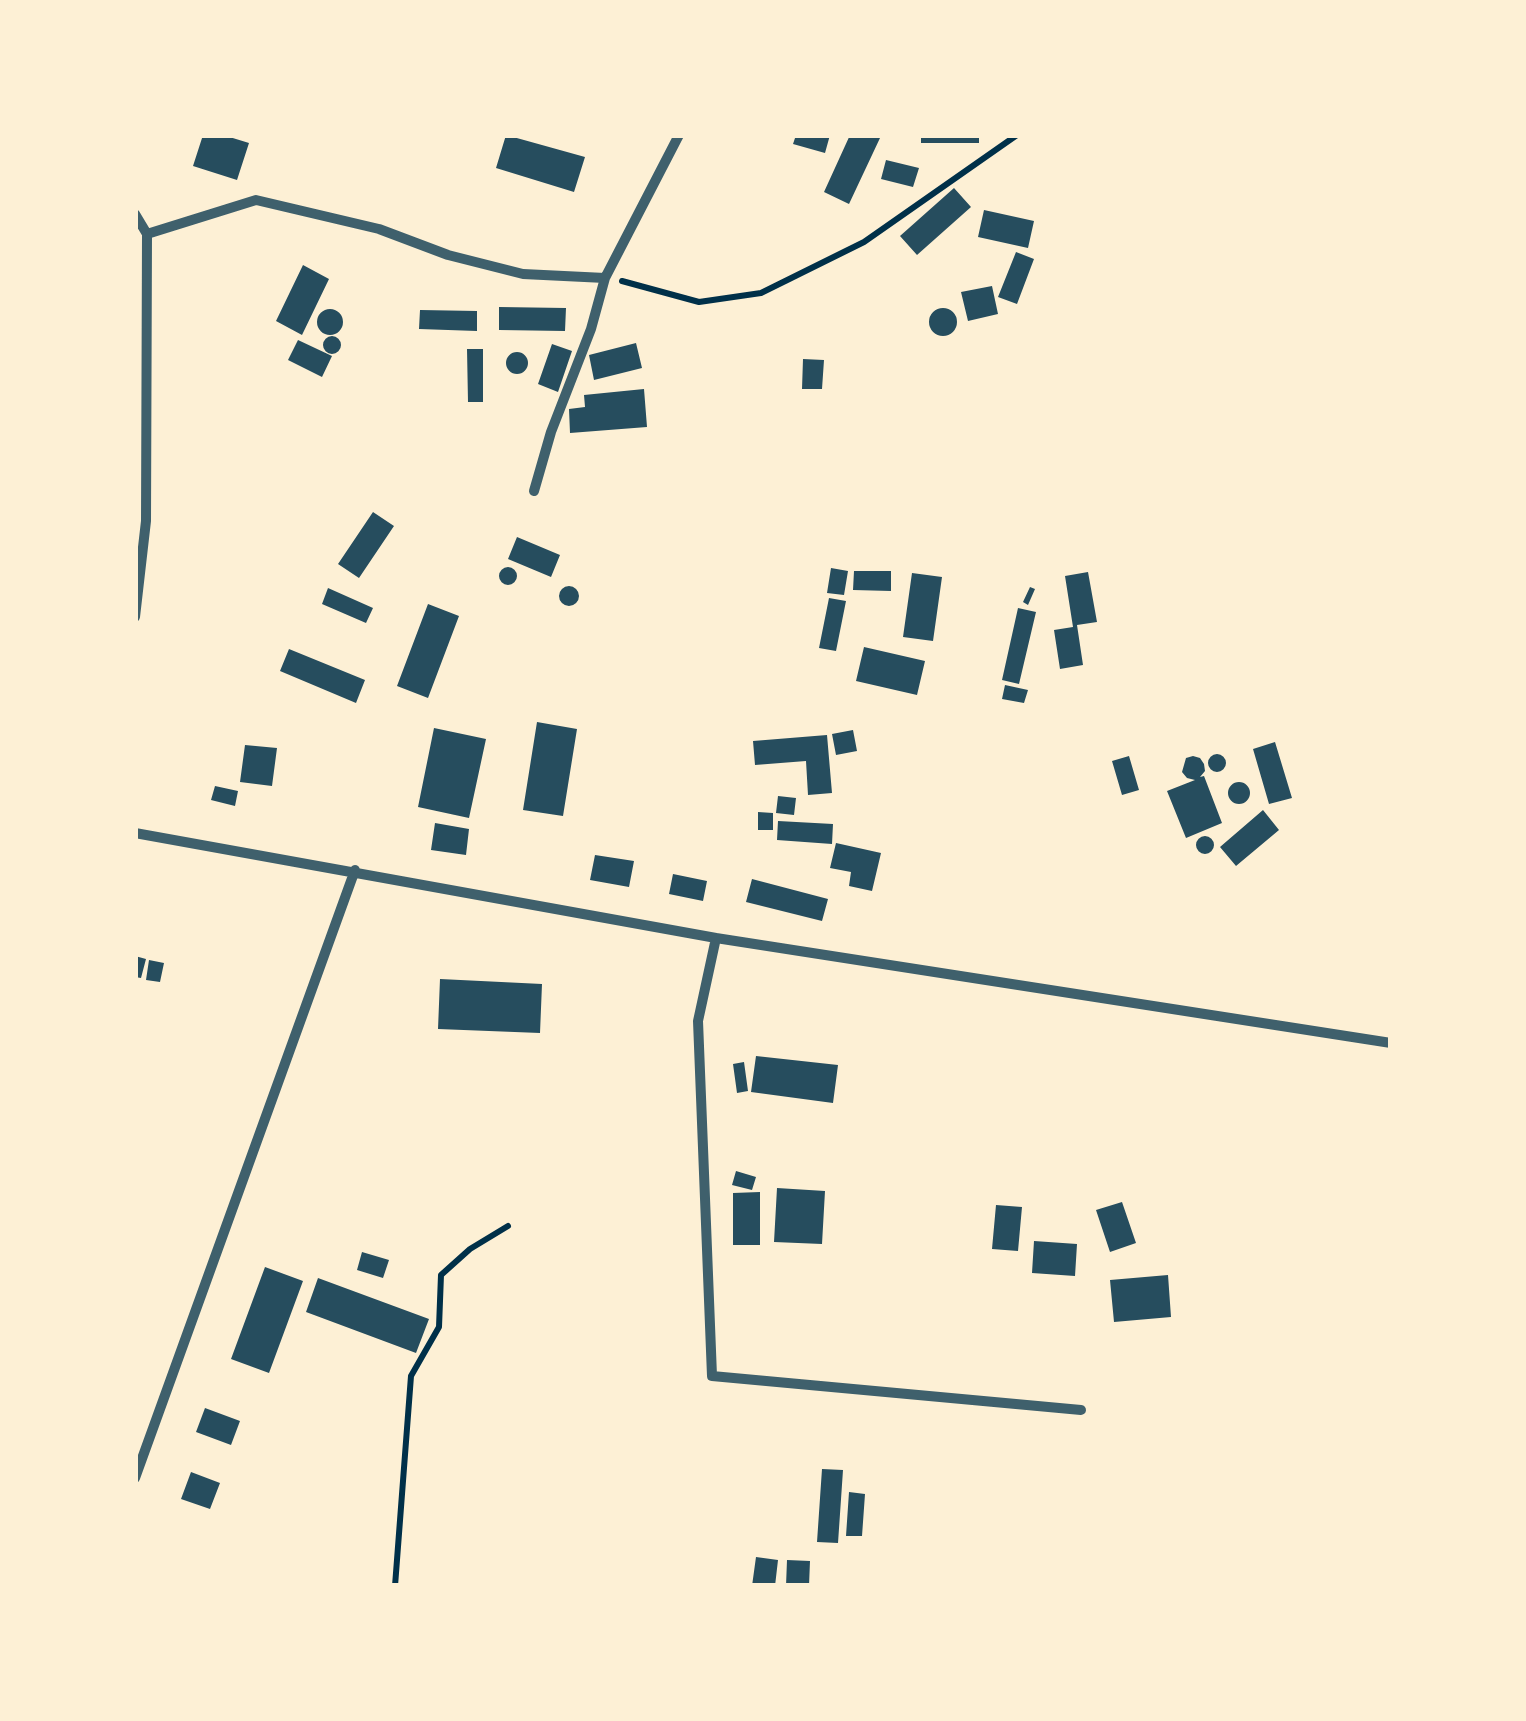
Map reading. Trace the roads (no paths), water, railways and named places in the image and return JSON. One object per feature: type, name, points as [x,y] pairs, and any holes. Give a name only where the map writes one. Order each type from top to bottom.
[{"type":"street","points":[[534,491],[605,278],[679,135]]},
{"type":"street","points":[[147,234],[256,200],[379,229],[448,255],[522,274],[605,278]]},
{"type":"street","points":[[135,214],[147,234],[146,521],[135,617]]},
{"type":"street","points":[[135,833],[716,938],[1391,1043]]},
{"type":"street","points":[[135,1478],[355,870]]},
{"type":"street","points":[[716,938],[698,1021],[712,1376],[1081,1410]]}]
